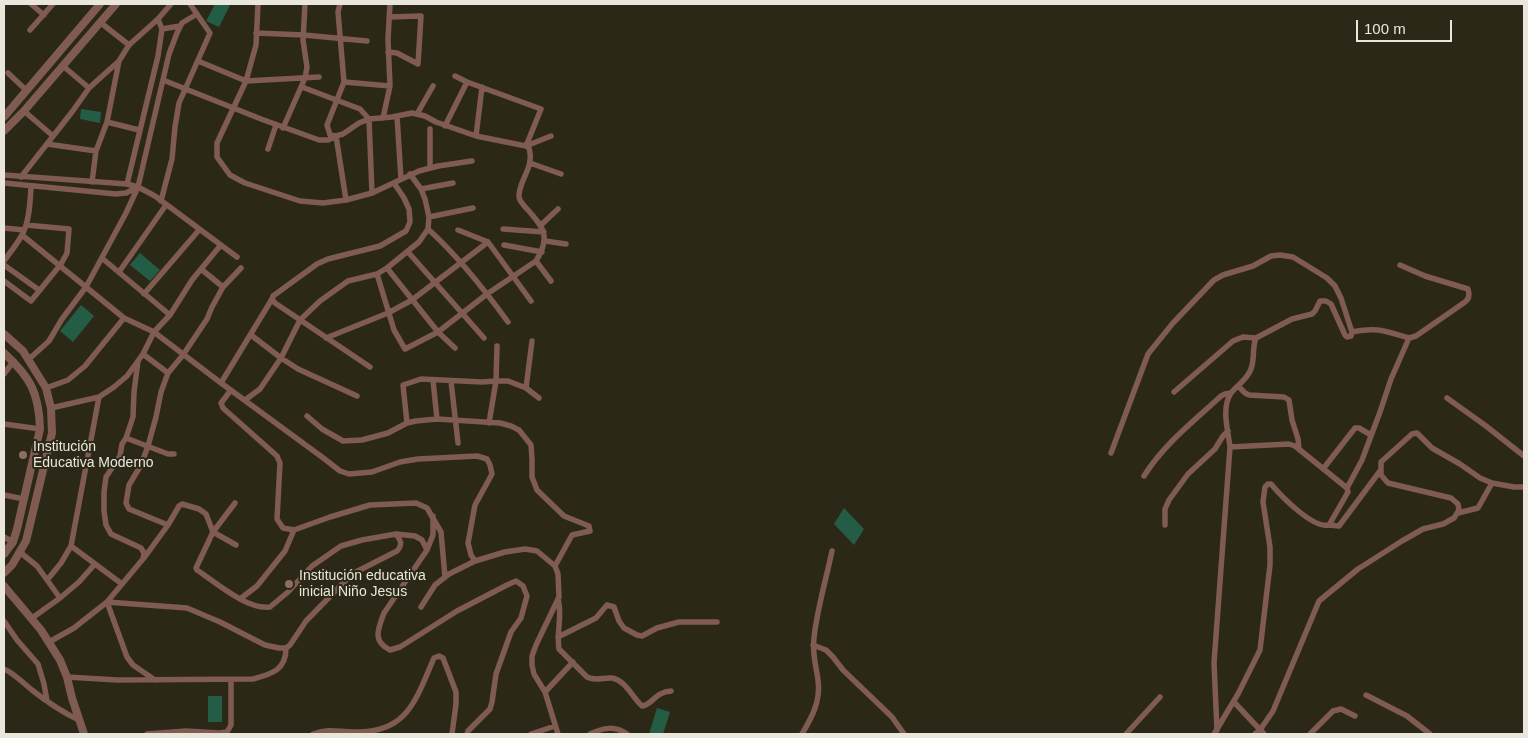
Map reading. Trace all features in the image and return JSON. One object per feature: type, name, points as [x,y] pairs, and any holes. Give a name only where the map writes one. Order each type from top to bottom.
[{"type":"street","points":[[31,4],[44,15]]},
{"type":"street","points":[[30,30],[53,4]]},
{"type":"street","points":[[4,131],[24,111],[116,4]]},
{"type":"street","points":[[21,177],[89,88],[119,62],[129,45],[158,19],[171,4]]},
{"type":"street","points":[[119,272],[163,203],[172,159],[174,127],[179,104],[210,33],[190,4]]},
{"type":"street","points":[[258,4],[256,45],[246,81],[217,143],[217,157],[230,175],[252,186],[300,202],[323,203],[346,200],[372,193],[410,174],[430,168],[472,161]]},
{"type":"street","points":[[283,128],[302,87],[308,67],[304,35],[305,4]]},
{"type":"street","points":[[336,136],[330,135],[327,125],[344,82],[338,12],[340,4]]},
{"type":"street","points":[[383,118],[390,86],[388,52],[390,4]]},
{"type":"street","points":[[4,117],[97,5]]},
{"type":"street","points":[[28,360],[49,341],[103,259],[138,187],[169,54],[182,23],[197,14]]},
{"type":"street","points":[[388,52],[418,64],[421,16],[389,17]]},
{"type":"street","points":[[127,184],[158,56],[162,29],[158,19]]},
{"type":"street","points":[[101,23],[129,45]]},
{"type":"street","points":[[162,29],[180,26]]},
{"type":"street","points":[[256,33],[367,41]]},
{"type":"street","points":[[198,61],[246,81],[319,78]]},
{"type":"street","points":[[92,182],[96,151],[107,122],[119,62]]},
{"type":"street","points":[[63,66],[89,88]]},
{"type":"street","points":[[8,73],[27,91]]},
{"type":"street","points":[[455,76],[541,109],[526,146]]},
{"type":"street","points":[[163,80],[283,128],[319,140],[328,140],[343,134],[359,123],[369,119],[412,113],[425,116],[445,126],[476,136],[526,146],[551,136]]},
{"type":"street","points":[[344,82],[390,86]]},
{"type":"street","points":[[445,126],[467,82]]},
{"type":"street","points":[[417,114],[433,86]]},
{"type":"street","points":[[302,87],[360,109],[369,119],[372,193]]},
{"type":"street","points":[[476,136],[482,87]]},
{"type":"street","points":[[24,111],[53,136]]},
{"type":"street","points":[[397,116],[401,179]]},
{"type":"street","points":[[107,122],[139,130]]},
{"type":"street","points":[[268,149],[276,125]]},
{"type":"street","points":[[430,129],[430,168]]},
{"type":"street","points":[[336,136],[346,200]]},
{"type":"street","points":[[47,144],[96,151]]},
{"type":"street","points":[[377,274],[394,330],[405,349],[438,332],[513,275],[536,261],[542,252],[545,241],[544,232],[541,225],[521,202],[519,196],[530,164],[531,154],[526,146]]},
{"type":"street","points":[[530,164],[562,174]]},
{"type":"street","points":[[245,400],[260,389],[281,358],[300,320],[320,301],[348,281],[377,274],[419,242],[428,228],[429,217],[421,189],[410,174]]},
{"type":"street","points":[[4,175],[127,184],[138,187],[155,196],[237,258]]},
{"type":"street","points":[[221,383],[273,296],[317,264],[328,259],[380,246],[406,231],[410,222],[409,210],[394,183]]},
{"type":"street","points":[[421,189],[453,183]]},
{"type":"street","points":[[4,184],[116,194],[138,187]]},
{"type":"street","points":[[31,187],[28,217],[24,230],[4,263],[39,290]]},
{"type":"street","points":[[429,217],[473,208]]},
{"type":"street","points":[[541,225],[558,209]]},
{"type":"street","points":[[4,228],[69,230],[67,253],[59,266],[31,300],[4,281]]},
{"type":"street","points":[[428,228],[452,252],[508,322]]},
{"type":"street","points":[[24,230],[59,266],[124,318],[154,332],[340,471],[349,474],[372,472],[400,462],[418,459],[477,456],[487,459],[492,474],[475,505],[468,543],[470,555],[475,561]]},
{"type":"street","points":[[144,294],[200,230]]},
{"type":"street","points":[[458,230],[488,242],[531,301]]},
{"type":"street","points":[[503,230],[544,232]]},
{"type":"street","points":[[545,241],[566,244]]},
{"type":"street","points":[[326,338],[388,313],[412,300],[488,242]]},
{"type":"street","points":[[504,245],[542,252]]},
{"type":"street","points":[[52,408],[99,397],[114,388],[127,376],[143,354],[154,332],[170,315],[192,280],[220,246]]},
{"type":"street","points":[[408,252],[484,338]]},
{"type":"street","points":[[1111,453],[1148,354],[1173,323],[1214,280],[1280,254],[1293,257],[1327,278],[1335,286],[1352,332],[1350,337],[1346,336],[1333,306],[1322,300],[1312,314],[1292,319],[1256,338],[1243,337],[1233,341],[1174,392]]},
{"type":"street","points":[[103,259],[170,315]]},
{"type":"street","points":[[536,261],[551,281]]},
{"type":"street","points":[[1352,332],[1370,328],[1380,329],[1409,338],[1416,336],[1468,300],[1470,294],[1468,289],[1426,276],[1400,265]]},
{"type":"street","points":[[168,525],[129,509],[126,504],[129,485],[141,465],[148,446],[161,392],[168,373],[183,355],[207,319],[223,286],[241,268]]},
{"type":"street","points":[[387,268],[438,332],[455,348]]},
{"type":"street","points":[[201,270],[223,286]]},
{"type":"street","points":[[272,299],[275,303],[370,367]]},
{"type":"street","points":[[46,388],[68,380],[85,366],[124,318]]},
{"type":"street","points":[[4,334],[23,351],[46,388],[52,408],[52,433],[26,541],[21,553],[4,573]]},
{"type":"street","points":[[251,335],[298,369],[358,396]]},
{"type":"street","points":[[1216,732],[1214,663],[1230,447],[1226,411],[1231,393],[1246,378],[1253,363],[1256,338]]},
{"type":"street","points":[[1329,526],[1347,495],[1347,488],[1362,460],[1390,379],[1409,338]]},
{"type":"street","points":[[526,388],[532,340]]},
{"type":"street","points":[[489,423],[496,380],[497,346]]},
{"type":"street","points":[[4,353],[21,369],[30,382],[37,397],[40,413],[40,429],[17,528],[12,542],[4,554]]},
{"type":"street","points":[[143,354],[168,373]]},
{"type":"street","points":[[138,361],[134,392],[134,417],[122,444],[120,456],[106,477],[104,492],[106,525],[111,534],[141,548],[144,553],[144,559]]},
{"type":"street","points":[[4,374],[13,362]]},
{"type":"street","points":[[407,423],[403,385],[421,379],[482,382],[508,381],[526,388],[539,398]]},
{"type":"street","points":[[433,380],[437,419]]},
{"type":"street","points":[[450,381],[458,443]]},
{"type":"street","points":[[1238,386],[1249,395],[1284,396],[1288,398],[1299,448]]},
{"type":"street","points":[[231,390],[221,403],[222,408],[278,456],[280,463],[277,519],[283,528],[294,530],[370,505],[416,503],[427,508],[441,532],[445,577]]},
{"type":"street","points":[[1144,476],[1153,460],[1172,441],[1221,396],[1231,393]]},
{"type":"street","points":[[48,579],[61,563],[71,546],[99,397]]},
{"type":"street","points":[[1447,398],[1524,456]]},
{"type":"street","points":[[307,416],[322,429],[343,441],[362,440],[388,433],[407,423],[437,419],[489,423],[511,426],[519,430],[531,445],[532,477],[537,490],[564,516],[589,526],[590,531],[572,535],[555,566]]},
{"type":"street","points":[[4,424],[40,429]]},
{"type":"street","points":[[1323,469],[1355,428],[1360,428],[1371,435]]},
{"type":"street","points":[[1165,525],[1165,512],[1169,500],[1188,474],[1215,449],[1223,436],[1228,432]]},
{"type":"street","points":[[1458,513],[1458,507],[1454,499],[1440,494],[1391,484],[1383,478],[1380,471],[1381,462],[1412,434],[1417,433],[1432,448],[1480,478],[1514,487],[1524,487]]},
{"type":"street","points":[[126,438],[168,454],[174,454]]},
{"type":"street","points":[[1230,447],[1288,444],[1299,448],[1347,488]]},
{"type":"street","points":[[1216,732],[1234,702],[1260,650],[1270,565],[1270,547],[1264,502],[1265,487],[1271,484],[1287,502],[1316,522],[1325,526],[1338,526],[1380,471]]},
{"type":"street","points":[[1255,734],[1262,732],[1273,711],[1319,601],[1358,569],[1423,528],[1443,524],[1454,518],[1458,513],[1478,508],[1492,482]]},
{"type":"street","points":[[4,495],[24,499]]},
{"type":"street","points":[[235,503],[213,532],[196,568],[240,599],[258,606],[270,607],[288,592],[312,566],[340,546],[396,534],[415,536],[422,540],[427,550]]},
{"type":"street","points":[[50,642],[74,628],[107,602],[141,564],[182,504],[199,509],[206,514],[213,532],[236,545]]},
{"type":"street","points":[[433,516],[433,535],[427,550],[384,613],[378,637],[382,646],[390,650],[400,647],[457,611],[516,581],[523,586],[527,596],[521,618],[511,632],[496,674],[490,708],[468,731],[468,734]]},
{"type":"street","points":[[240,599],[257,586],[285,551],[294,530]]},
{"type":"street","points":[[107,602],[187,608],[265,645],[286,648],[306,621],[352,574],[398,551],[401,542],[396,534]]},
{"type":"street","points":[[4,537],[12,542]]},
{"type":"street","points":[[71,546],[122,584]]},
{"type":"street","points":[[420,607],[435,585],[445,577],[475,561],[505,552],[525,549],[538,551],[555,566],[558,574],[558,599],[561,608],[558,637],[559,649],[587,678],[591,680],[612,678],[619,681],[642,706],[645,706],[657,695],[665,691],[672,691]]},
{"type":"street","points":[[802,734],[815,712],[819,696],[813,645],[832,551]]},
{"type":"street","points":[[21,553],[37,566],[60,598]]},
{"type":"street","points":[[32,618],[79,582],[94,564]]},
{"type":"street","points":[[4,586],[32,618],[50,642],[60,660],[84,734]]},
{"type":"street","points":[[558,599],[532,656],[534,674],[545,692],[558,734]]},
{"type":"street","points":[[107,602],[126,657],[133,665],[155,680]]},
{"type":"street","points":[[558,637],[596,618],[604,607],[610,605],[614,607],[619,621],[624,628],[642,636],[657,628],[679,622],[718,622]]},
{"type":"street","points":[[5,625],[38,664],[47,701]]},
{"type":"street","points":[[813,645],[826,650],[843,670],[892,717],[904,734]]},
{"type":"street","points":[[67,677],[117,680],[253,679],[272,673],[281,667],[284,662],[286,648]]},
{"type":"street","points":[[313,734],[334,730],[352,732],[374,730],[401,719],[412,706],[434,658],[439,656],[443,658],[456,692],[452,734]]},
{"type":"street","points":[[545,692],[573,662]]},
{"type":"street","points":[[4,669],[62,712],[79,720]]},
{"type":"street","points":[[147,734],[186,731],[229,733],[231,725],[231,680]]},
{"type":"street","points":[[1366,695],[1407,716],[1430,734]]},
{"type":"street","points":[[1126,734],[1160,697]]},
{"type":"street","points":[[1234,702],[1262,732]]},
{"type":"street","points":[[1310,734],[1333,711],[1341,709],[1355,716]]},
{"type":"street","points":[[531,734],[555,726]]},
{"type":"street","points":[[590,734],[603,728],[613,728],[626,734]]},
{"type":"green space","points":[[215,4],[230,5],[219,27],[206,21]]},
{"type":"green space","points":[[81,109],[101,112],[100,123],[80,119]]},
{"type":"green space","points":[[140,253],[160,270],[150,281],[130,265]]},
{"type":"green space","points":[[81,305],[94,316],[73,342],[60,331]]},
{"type":"green space","points":[[844,508],[864,529],[854,545],[834,524]]},
{"type":"green space","points":[[208,696],[222,696],[222,722],[208,722]]},
{"type":"green space","points":[[657,708],[670,712],[663,734],[649,734]]},
{"type":"place","name":"Institución Educativa Moderno","points":[[23,455]]},
{"type":"place","name":"Institución educativa inicial Niño Jesus","points":[[289,584]]}]
